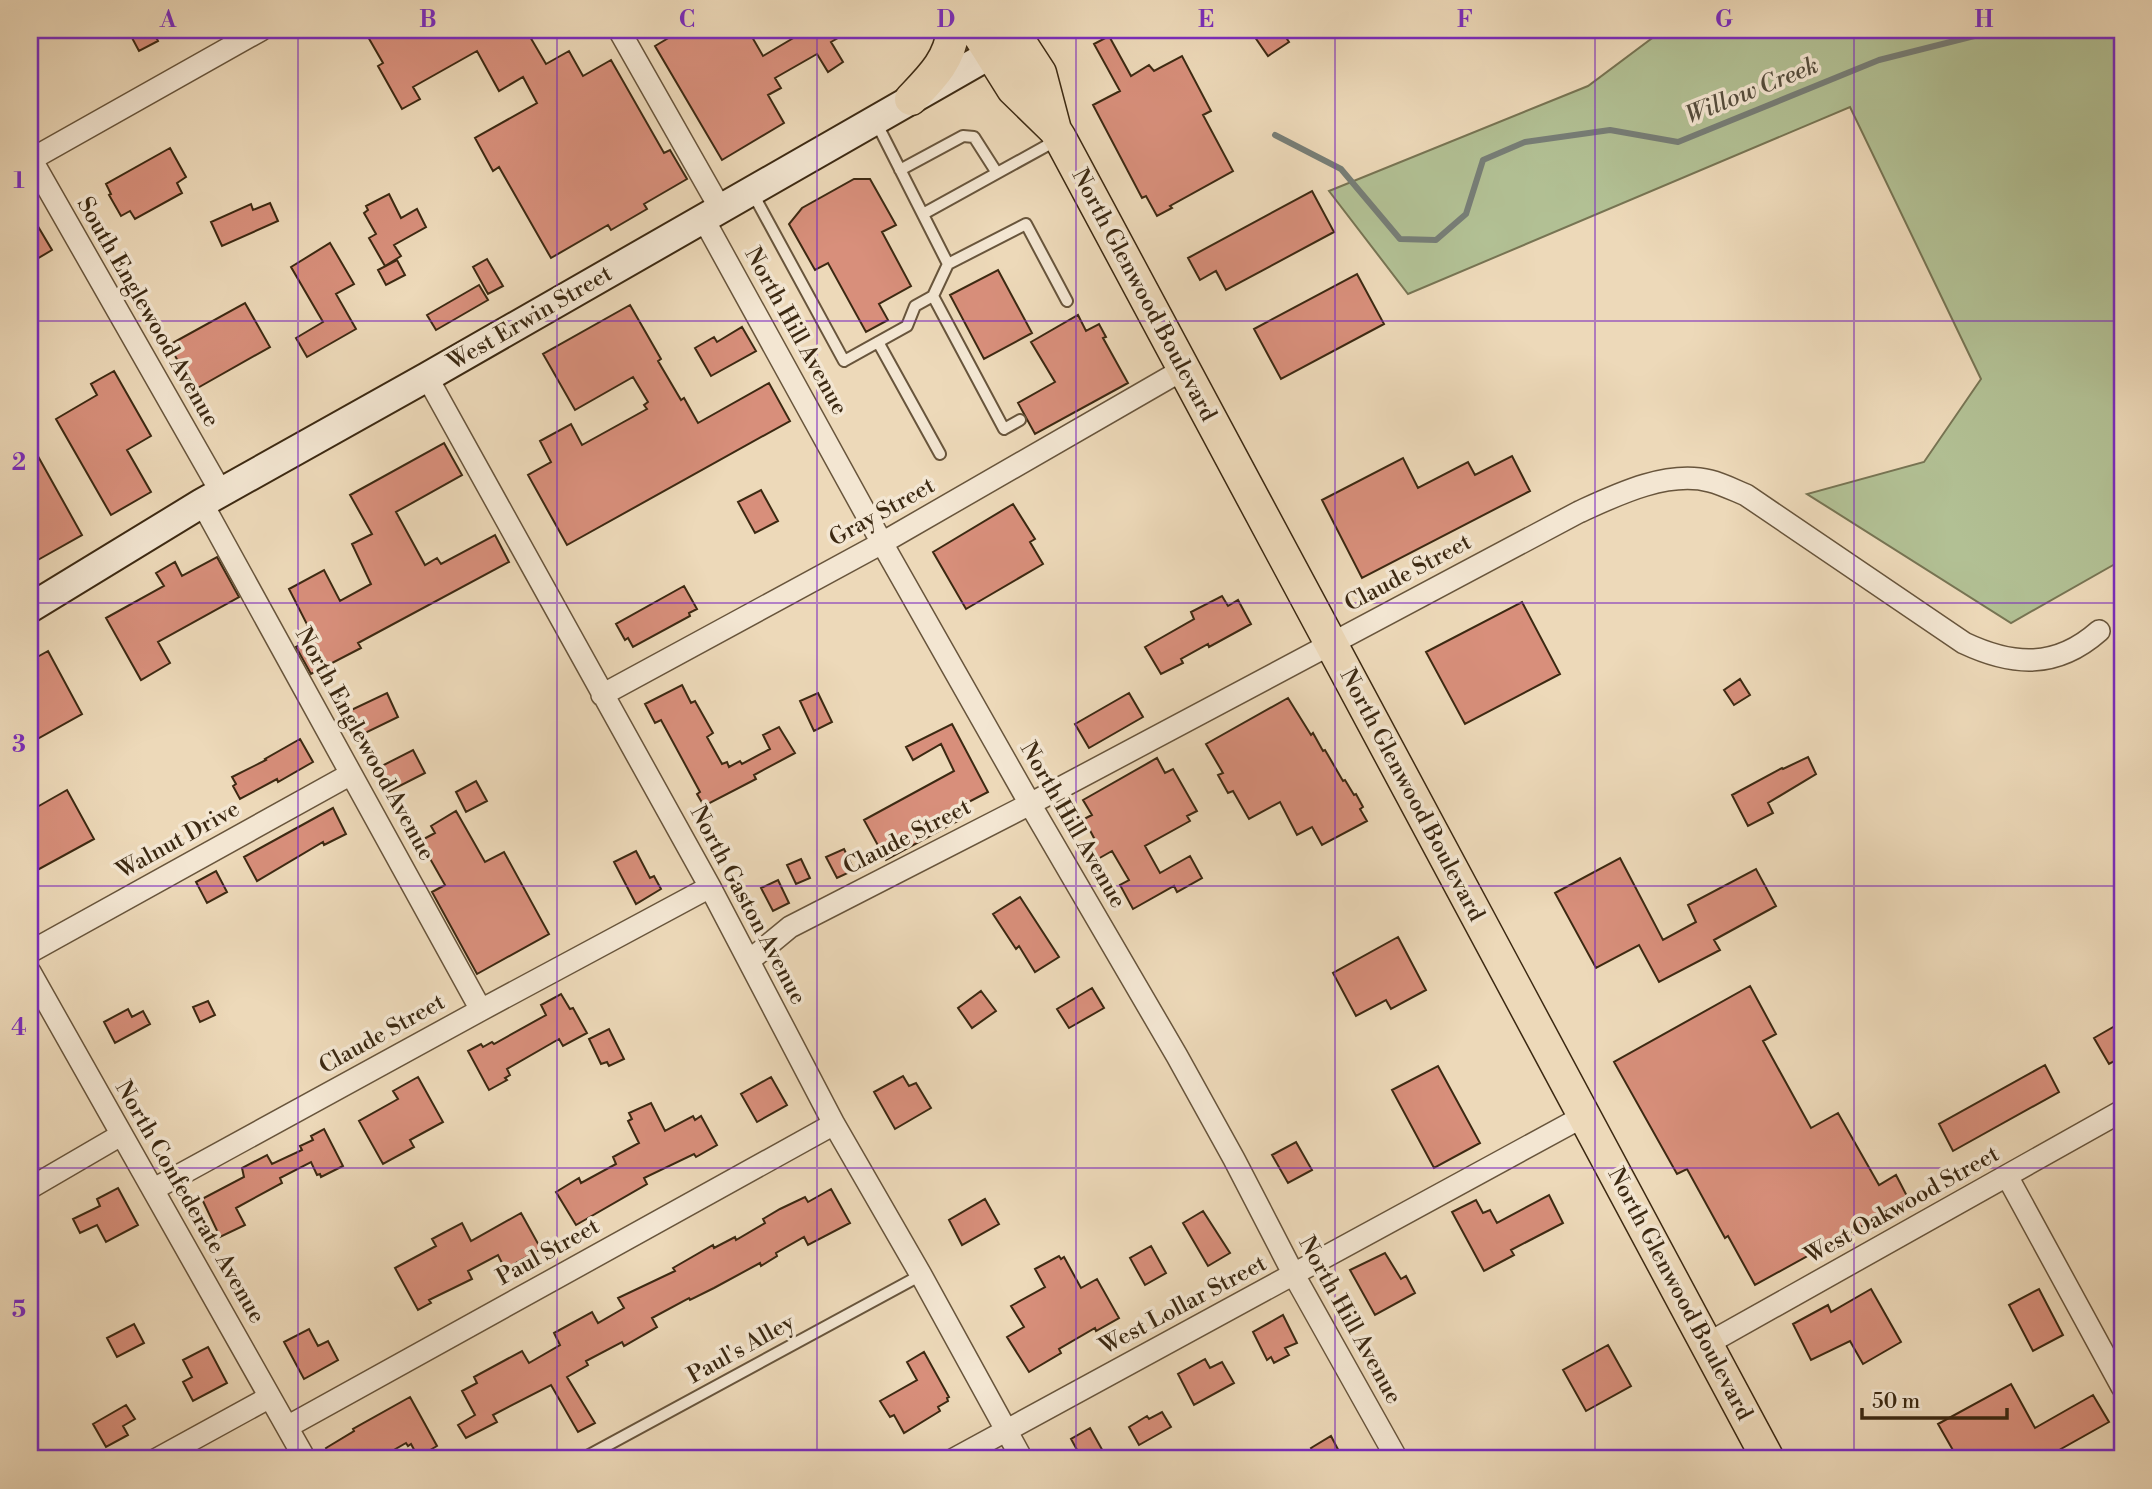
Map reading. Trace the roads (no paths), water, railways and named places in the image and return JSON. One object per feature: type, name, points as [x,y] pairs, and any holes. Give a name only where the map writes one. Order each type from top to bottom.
[{"type":"main road","points":[[911,99],[938,71],[946,58],[953,30]]},
{"type":"main road","name":"West Erwin Street","points":[[30,608],[212,498],[911,99],[1006,36]]},
{"type":"main road","name":"North Glenwood Boulevard","points":[[1006,36],[1040,73],[1058,134],[1768,1459]]},
{"type":"street","points":[[30,159],[261,30]]},
{"type":"street","name":"North Hill Avenue","points":[[619,30],[882,543],[1177,1056],[1294,1275],[1397,1459]]},
{"type":"street","name":"South Englewood Avenue","points":[[30,159],[212,498]]},
{"type":"street","name":"Gray Street","points":[[602,695],[882,543],[1184,369]]},
{"type":"street","name":"North Gaston Avenue","points":[[427,377],[750,960],[834,1124],[1022,1459]]},
{"type":"street","name":"Claude Street","points":[[750,960],[790,927],[1030,804],[1578,512],[1645,484],[1708,480],[1745,495],[1964,643],[1989,654],[2015,661],[2043,659],[2069,651],[2099,631]]},
{"type":"street","name":"North Englewood Avenue","points":[[212,498],[351,774],[481,1010]]},
{"type":"street","name":"Walnut Drive","points":[[30,952],[351,774]]},
{"type":"street","name":"Claude Street","points":[[154,1189],[710,887]]},
{"type":"street","name":"North Confederate Avenue","points":[[30,972],[305,1459]]},
{"type":"street","name":"West Oakwood Street","points":[[1707,1344],[2122,1111]]},
{"type":"street","name":"West Lollar Street","points":[[954,1459],[1584,1116]]},
{"type":"street","name":"Paul Street","points":[[287,1427],[834,1124]]},
{"type":"street","points":[[30,1188],[121,1135]]},
{"type":"street","points":[[2007,1176],[2122,1387]]},
{"type":"street","points":[[157,1459],[270,1396]]},
{"type":"lane","points":[[874,120],[948,264]]},
{"type":"lane","points":[[923,214],[997,173],[1058,134]]},
{"type":"lane","points":[[900,170],[963,136],[974,137],[997,173]]},
{"type":"lane","points":[[751,190],[844,361],[907,326],[915,306],[933,296],[948,264],[1026,223],[1067,301]]},
{"type":"lane","points":[[933,296],[1004,429],[1020,421]]},
{"type":"lane","points":[[878,342],[940,454]]},
{"type":"lane","name":"Paul's Alley","points":[[582,1459],[921,1275]]},
{"type":"waterway","name":"Willow Creek","points":[[1275,135],[1341,169],[1400,239],[1436,240],[1466,214],[1483,160],[1525,142],[1610,130],[1678,142],[1879,60],[1998,30]]}]
